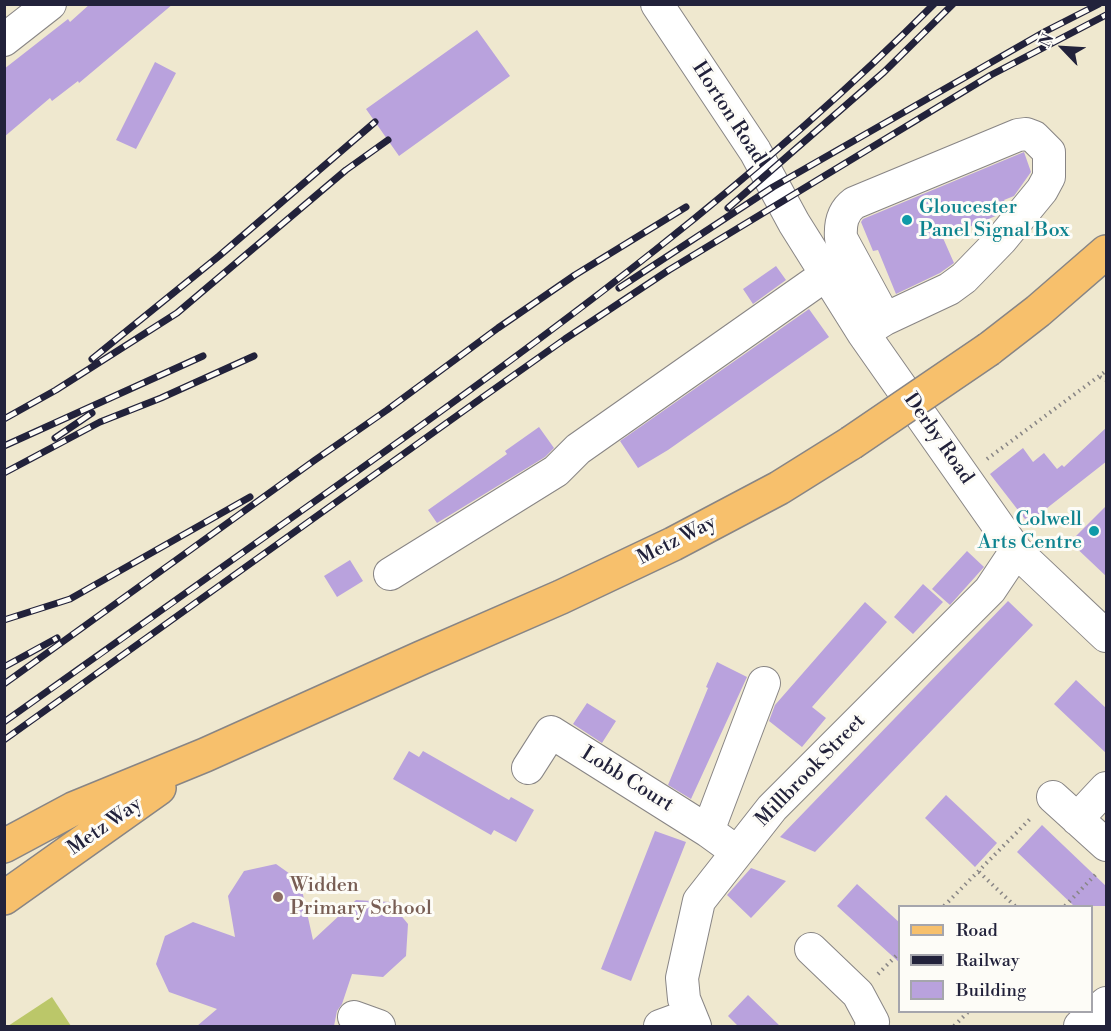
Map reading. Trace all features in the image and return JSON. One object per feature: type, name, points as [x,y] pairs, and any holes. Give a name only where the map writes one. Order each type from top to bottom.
[{"type":"main road","name":"Metz Way","points":[[4,846],[73,809],[205,756],[561,597],[674,544],[779,488],[851,443],[989,349],[1107,252]]},
{"type":"main road","name":"Metz Way","points":[[4,898],[205,756]]},
{"type":"street","name":"Horton Road","points":[[657,4],[754,152],[794,223]]},
{"type":"street","points":[[1026,134],[1043,144],[1049,152],[1048,177],[1042,190],[1001,240],[964,278],[949,289],[874,326],[840,238],[847,208],[854,203],[1018,135],[1026,134]]},
{"type":"street","name":"Derby Road","points":[[794,223],[827,274],[874,326],[964,475],[1016,550],[1107,636]]},
{"type":"street","points":[[390,574],[556,471],[578,449],[827,274]]},
{"type":"street","name":"Millbrook Street","points":[[692,1021],[684,999],[682,978],[699,901],[772,808],[990,590],[1016,550]]},
{"type":"street","points":[[708,831],[764,683]]},
{"type":"street","name":"Lobb Court","points":[[528,768],[551,732],[708,831],[737,852]]},
{"type":"street","points":[[1077,819],[1107,788]]},
{"type":"street","points":[[1053,797],[1077,819],[1103,857]]},
{"type":"street","points":[[811,949],[858,994],[873,1022],[871,1026]]},
{"type":"street","points":[[1080,1026],[1107,1003]]},
{"type":"street","points":[[660,1026],[692,1021]]},
{"type":"path","points":[[964,475],[1107,371]]},
{"type":"path","points":[[1100,377],[1107,380]]},
{"type":"path","points":[[945,905],[1053,797]]},
{"type":"path","points":[[1066,905],[1103,857]]},
{"type":"path","points":[[979,872],[1014,905]]},
{"type":"path","points":[[954,1026],[966,1013]]},
{"type":"green space","points":[[52,997],[71,1026],[8,1026]]},
{"type":"building","points":[[90,4],[173,4],[79,83],[78,81],[52,101],[50,98],[4,137],[4,69],[68,19],[70,22]]},
{"type":"building","points":[[477,30],[510,76],[399,156],[366,109]]},
{"type":"building","points":[[155,62],[176,73],[136,149],[116,140]]},
{"type":"building","name":"Gloucester Panel Signal Box","points":[[1024,152],[1031,172],[1014,196],[1004,200],[1007,205],[998,215],[943,238],[954,263],[940,273],[896,294],[878,250],[873,251],[861,222],[863,219]]},
{"type":"building","points":[[776,266],[786,280],[753,304],[743,289]]},
{"type":"building","points":[[809,309],[829,337],[668,450],[638,468],[620,441]]},
{"type":"building","points":[[539,427],[554,448],[545,457],[437,523],[428,510],[507,454],[505,451]]},
{"type":"building","points":[[1107,427],[1107,461],[1028,523],[990,474],[1023,448],[1033,462],[1044,453],[1057,469],[1062,465],[1064,467]]},
{"type":"building","name":"Colwell Arts Centre","points":[[1107,505],[1107,577],[1070,542]]},
{"type":"building","points":[[967,551],[984,567],[950,605],[932,589]]},
{"type":"building","points":[[350,560],[363,581],[337,597],[324,576]]},
{"type":"building","points":[[923,584],[943,602],[913,634],[894,617]]},
{"type":"building","points":[[1008,601],[1033,625],[815,852],[780,837]]},
{"type":"building","points":[[865,602],[887,622],[812,707],[826,718],[802,747],[769,721],[775,705]]},
{"type":"building","points":[[717,662],[747,677],[691,799],[668,785]]},
{"type":"building","points":[[1076,680],[1107,709],[1107,754],[1054,704]]},
{"type":"building","points":[[587,703],[616,721],[602,743],[573,724]]},
{"type":"building","points":[[409,751],[419,757],[423,751],[509,800],[511,797],[534,810],[516,842],[494,830],[491,835],[393,779]]},
{"type":"building","points":[[946,795],[997,843],[975,867],[925,818]]},
{"type":"building","points":[[1042,825],[1107,887],[1107,906],[1073,905],[1017,852]]},
{"type":"building","points":[[655,831],[686,842],[631,981],[601,969]]},
{"type":"building","points":[[276,864],[300,881],[313,940],[356,900],[390,902],[408,924],[406,956],[383,977],[352,974],[342,1004],[337,1011],[334,1026],[197,1026],[217,1009],[169,992],[156,964],[165,936],[193,922],[235,937],[228,896],[244,871]]},
{"type":"building","points":[[751,868],[786,881],[751,918],[727,895]]},
{"type":"building","points":[[857,884],[898,921],[898,961],[837,906]]},
{"type":"building","points":[[748,995],[780,1026],[738,1026],[728,1016]]},
{"type":"railway","points":[[4,722],[431,418],[581,308],[727,192],[798,131],[934,4]]},
{"type":"railway","points":[[728,208],[884,72],[953,4]]},
{"type":"railway","points":[[619,288],[773,187],[1046,31],[1099,4]]},
{"type":"railway","points":[[4,740],[565,339],[669,270],[991,75],[1106,15]]},
{"type":"railway","points":[[92,359],[219,256],[375,122]]},
{"type":"railway","points":[[4,419],[56,390],[177,313],[346,170],[388,140]]},
{"type":"railway","points":[[4,684],[498,328],[575,275],[686,207]]},
{"type":"railway","points":[[4,446],[203,356]]},
{"type":"railway","points":[[4,473],[100,422],[161,398],[254,356]]},
{"type":"railway","points":[[55,438],[92,413]]},
{"type":"railway","points":[[4,620],[70,599],[250,497]]},
{"type":"railway","points":[[4,667],[57,638]]},
{"type":"place","name":"Gloucester Panel Signal Box","points":[[907,220]]},
{"type":"place","name":"Colwell Arts Centre","points":[[1094,531]]},
{"type":"place","name":"Widden Primary School","points":[[278,897]]}]
